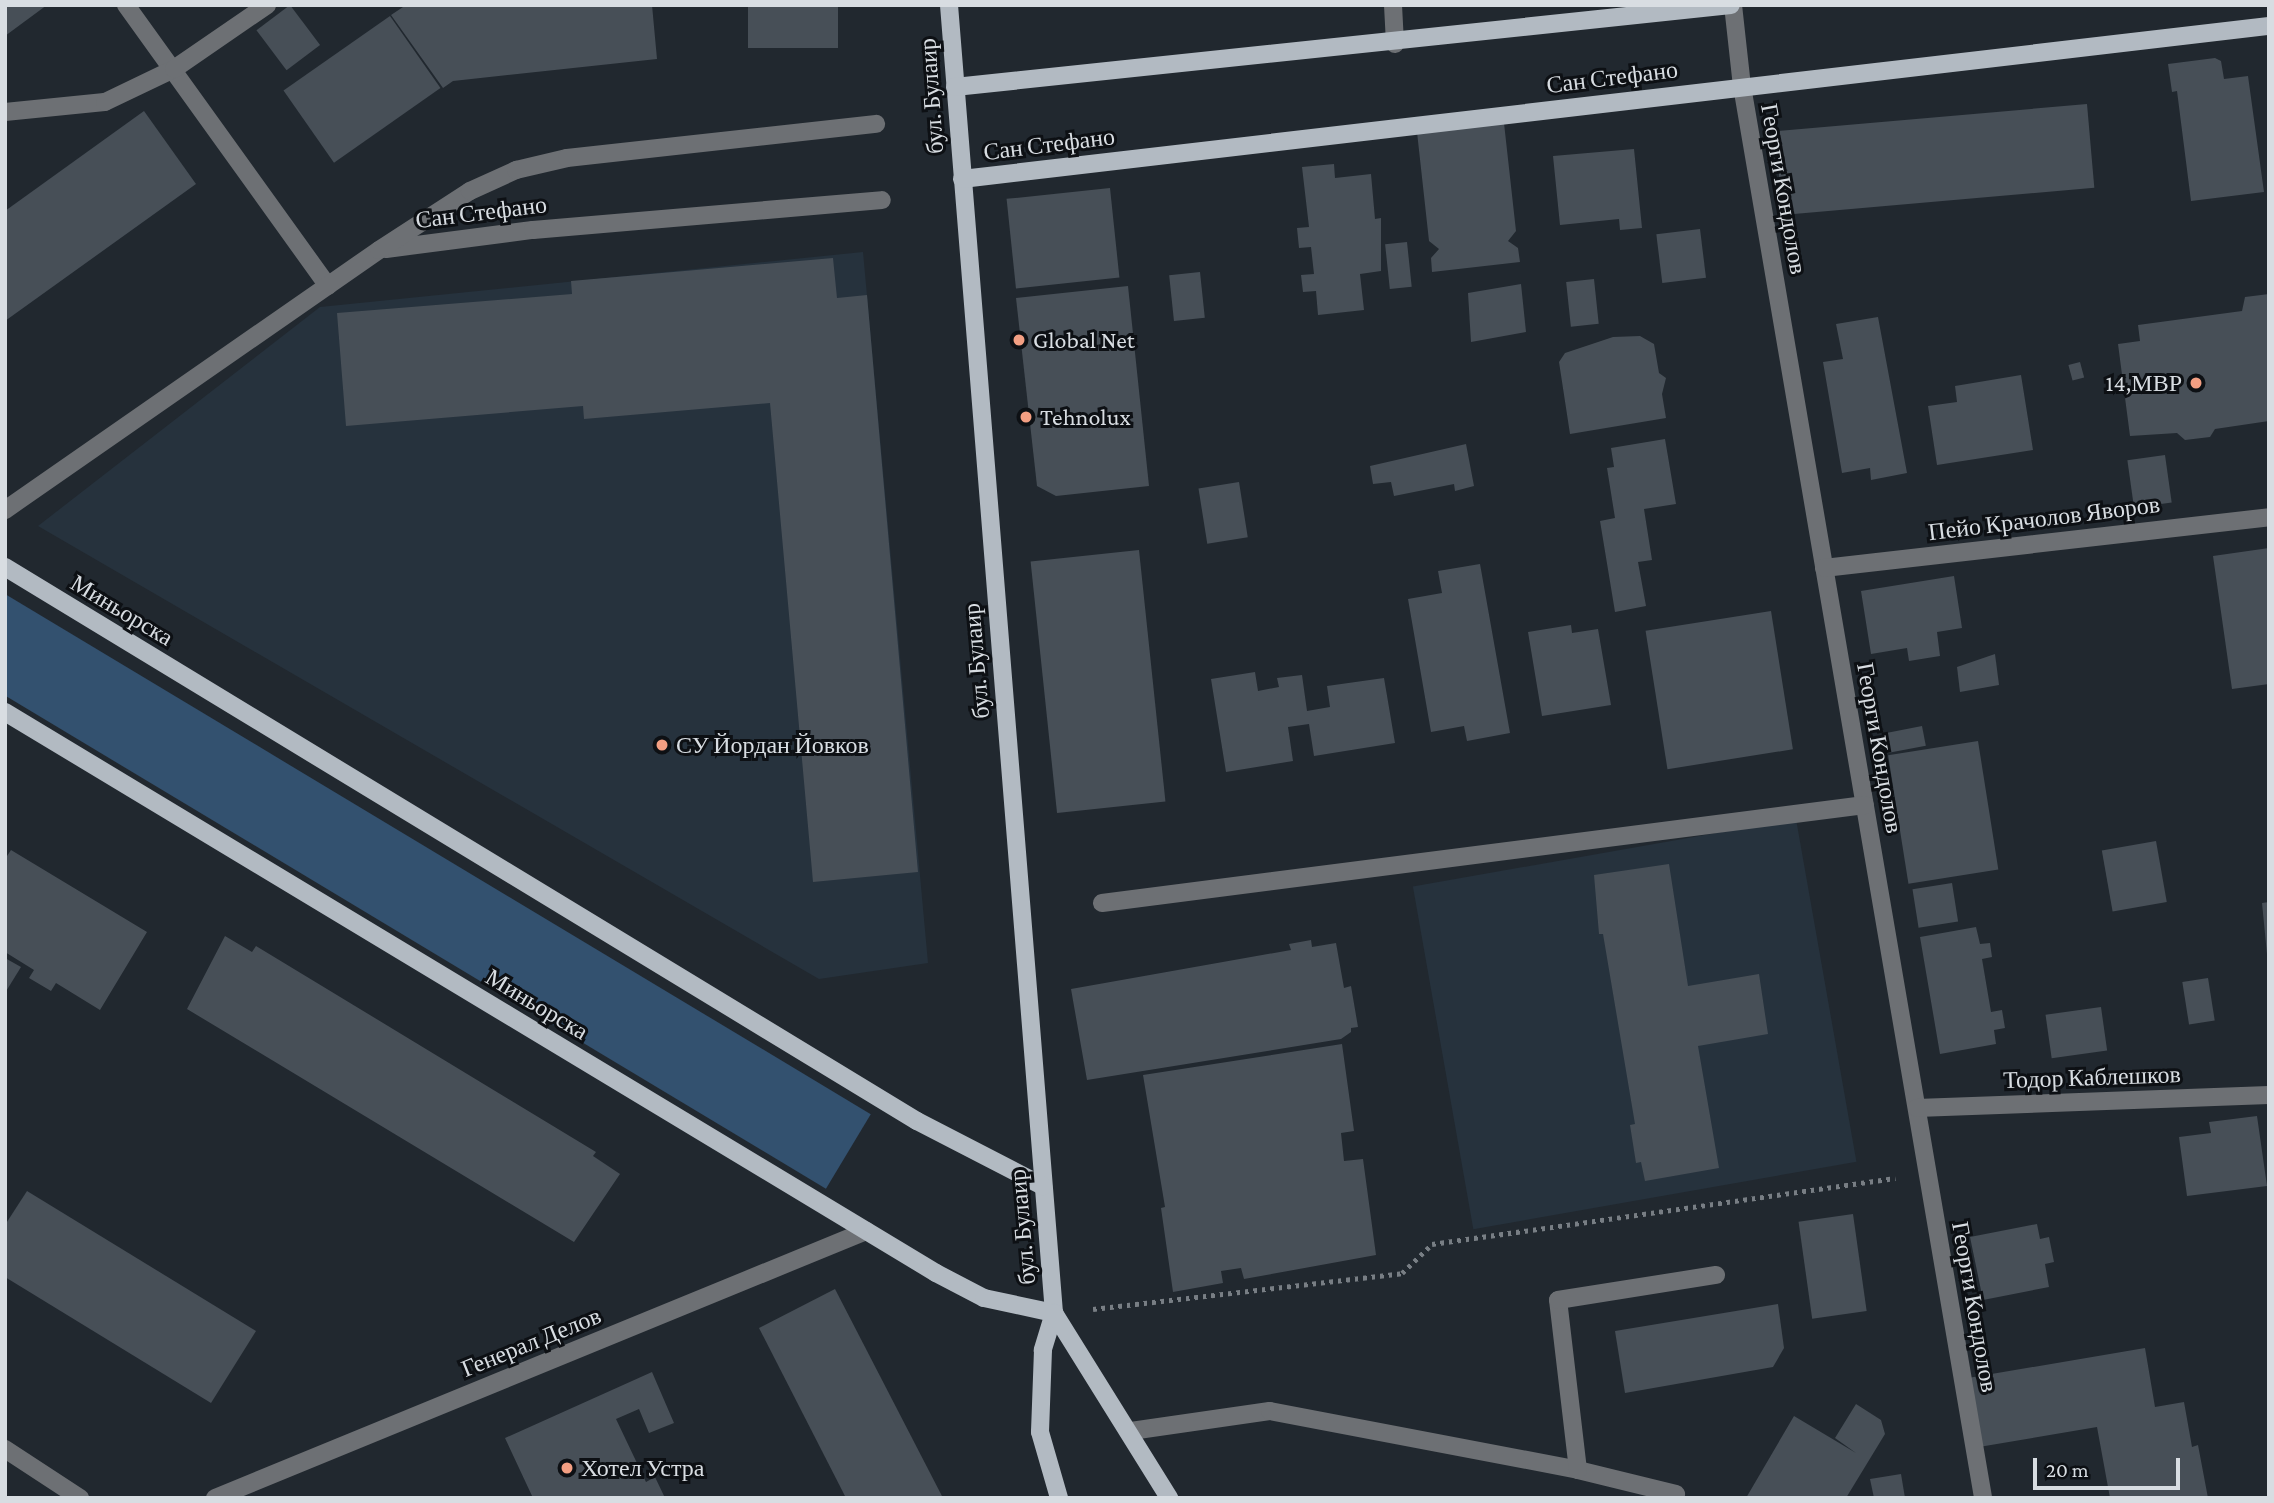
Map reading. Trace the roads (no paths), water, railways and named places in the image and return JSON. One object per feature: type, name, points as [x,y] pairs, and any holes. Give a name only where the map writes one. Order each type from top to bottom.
[{"type":"main road","name":"бул. Булаир","points":[[949,5],[1054,1313],[1043,1350],[1040,1432],[1059,1498]]},
{"type":"main road","points":[[955,87],[1395,44],[1732,5]]},
{"type":"main road","name":"Сан Стефано","points":[[962,178],[2269,26]]},
{"type":"main road","name":"Миньорска","points":[[5,567],[917,1122],[1043,1186]]},
{"type":"main road","name":"Миньорска","points":[[5,712],[866,1231],[984,1298],[1054,1313]]},
{"type":"main road","name":"бул. Булаир","points":[[1054,1313],[1131,1430],[1169,1498]]},
{"type":"street","points":[[126,5],[328,286]]},
{"type":"street","points":[[5,112],[105,102],[174,69],[267,5]]},
{"type":"street","points":[[1392,5],[1395,44]]},
{"type":"street","name":"Георги Кондолов","points":[[1732,5],[1742,86],[1983,1498]]},
{"type":"street","name":"Сан Стефано","points":[[5,510],[379,250],[470,191],[516,170],[567,158],[876,124]]},
{"type":"street","name":"Сан Стефано","points":[[379,250],[520,231],[882,200]]},
{"type":"street","name":"Пейо Крачолов Яворов","points":[[1824,568],[2269,516]]},
{"type":"street","points":[[1102,903],[1865,805]]},
{"type":"street","name":"Тодор Каблешков","points":[[1917,1108],[2269,1095]]},
{"type":"street","name":"Генерал Делов","points":[[215,1498],[866,1231]]},
{"type":"street","points":[[1578,1470],[1558,1300],[1716,1275]]},
{"type":"street","points":[[1131,1430],[1270,1411],[1578,1470],[1676,1494]]},
{"type":"street","points":[[5,1449],[80,1498]]},
{"type":"place","name":"Global Net","points":[[1019,340]]},
{"type":"place","name":"14,МВР","points":[[2196,383]]},
{"type":"place","name":"Tehnolux","points":[[1026,417]]},
{"type":"place","name":"СУ Йордан Йовков","points":[[662,745]]},
{"type":"place","name":"Хотел Устра","points":[[567,1468]]}]
